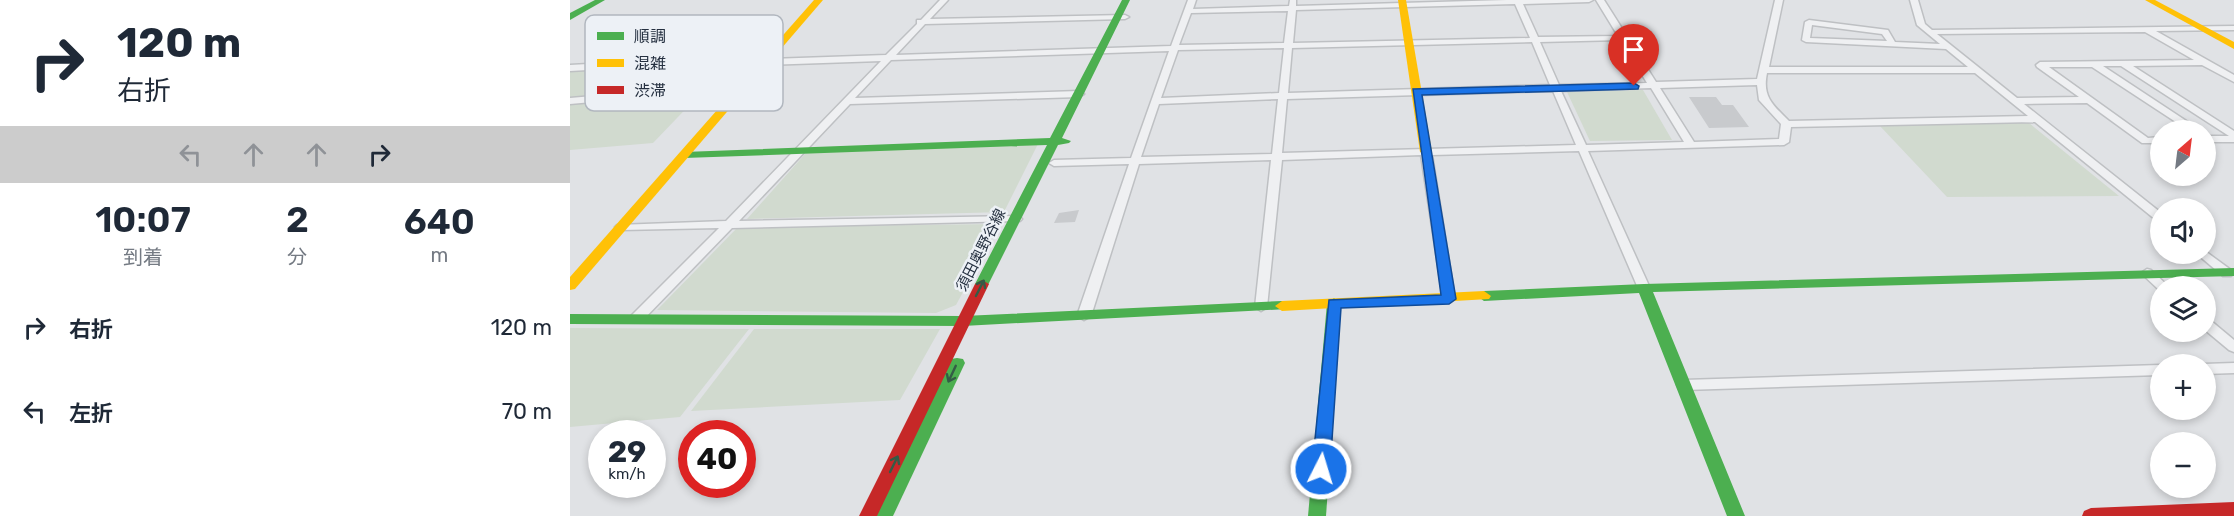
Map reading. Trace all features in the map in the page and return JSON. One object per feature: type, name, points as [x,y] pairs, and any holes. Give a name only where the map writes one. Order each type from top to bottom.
[{"type":"street","points":[[570,17],[601,0]]},
{"type":"street","points":[[783,42],[819,0]]},
{"type":"street","points":[[636,319],[802,150],[890,58],[920,22],[944,0]]},
{"type":"street","name":"須田奥野谷線","points":[[1121,17],[1126,0]]},
{"type":"street","name":"須田奥野谷線","points":[[884,516],[1016,219],[1061,141],[1121,17],[1133,0]]},
{"type":"street","points":[[1084,316],[1155,101],[1192,0]]},
{"type":"street","points":[[1188,11],[1293,4],[1589,0]]},
{"type":"street","points":[[1600,0],[1692,145]]},
{"type":"street","points":[[1054,163],[1784,142],[1785,124],[1764,100],[1761,82],[1779,0]]},
{"type":"street","points":[[1914,0],[1922,25],[2150,210]]},
{"type":"street","points":[[2149,0],[2234,46]]},
{"type":"street","points":[[1518,1],[1644,288],[1736,516]]},
{"type":"street","points":[[1402,3],[1449,299]]},
{"type":"street","points":[[1261,307],[1293,4]]},
{"type":"street","points":[[920,22],[1121,17]]},
{"type":"street","points":[[1893,45],[1885,32],[1809,22],[1806,40],[1893,45],[1949,47]]},
{"type":"street","points":[[1930,32],[2234,28]]},
{"type":"street","points":[[2148,30],[2234,79]]},
{"type":"street","points":[[783,60],[1623,38]]},
{"type":"street","name":"須田奥野谷線","points":[[868,516],[1054,163],[1079,94],[1104,51]]},
{"type":"street","points":[[2150,141],[2146,141],[2040,65],[2204,62]]},
{"type":"street","points":[[2094,64],[2179,120]]},
{"type":"street","points":[[2123,64],[2234,137]]},
{"type":"street","points":[[570,68],[585,67]]},
{"type":"street","points":[[1764,70],[1978,70]]},
{"type":"street","points":[[1155,101],[1761,82]]},
{"type":"street","points":[[847,101],[1079,94]]},
{"type":"street","points":[[570,100],[585,99]]},
{"type":"street","points":[[2016,101],[2088,100]]},
{"type":"street","points":[[570,286],[722,111]]},
{"type":"street","points":[[1785,124],[2038,119]]},
{"type":"street","points":[[2216,138],[2234,137]]},
{"type":"street","points":[[684,155],[1061,141]]},
{"type":"street","points":[[621,227],[1016,219]]},
{"type":"street","points":[[2216,263],[2230,273]]},
{"type":"street","points":[[2147,273],[2150,276]]},
{"type":"street","points":[[570,319],[970,321],[1644,288],[2147,273],[2230,273]]},
{"type":"street","points":[[1317,516],[1334,303]]},
{"type":"street","points":[[2216,332],[2234,348]]},
{"type":"street","points":[[2216,369],[2234,368]]},
{"type":"street","points":[[1684,385],[2150,370]]},
{"type":"street","points":[[2091,516],[2234,510]]},
{"type":"shaded area","points":[[585,70],[585,96],[570,97],[570,71]]},
{"type":"shaded area","points":[[1643,90],[1672,140],[1590,141],[1567,92]]},
{"type":"shaded area","points":[[585,103],[585,111],[684,111],[653,143],[570,150],[570,104]]},
{"type":"shaded area","points":[[2029,123],[2119,196],[1947,197],[1879,125]]},
{"type":"shaded area","points":[[1038,144],[1004,212],[747,219],[806,153]]},
{"type":"shaded area","points":[[1000,224],[956,305],[936,313],[657,310],[738,227]]},
{"type":"shaded area","points":[[570,328],[749,329],[680,417],[647,420],[588,420],[588,425],[570,427]]},
{"type":"shaded area","points":[[754,329],[940,329],[900,400],[691,411]]},
{"type":"building","points":[[1689,97],[1716,97],[1722,105],[1733,105],[1749,127],[1709,128]]},
{"type":"building","points":[[1079,210],[1075,222],[1054,223],[1059,213]]},
{"type":"traffic: fast","points":[[570,17],[601,0]]},
{"type":"traffic: fast","points":[[982,284],[1126,0]]},
{"type":"traffic: fast","points":[[684,155],[1065,141]]},
{"type":"traffic: fast","points":[[1484,296],[1644,288],[2234,272]]},
{"type":"traffic: fast","points":[[1644,288],[1736,516]]},
{"type":"traffic: fast","points":[[1317,516],[1334,303]]},
{"type":"traffic: fast","points":[[570,319],[963,321],[1282,306]]},
{"type":"traffic: fast","points":[[884,516],[957,363]]},
{"type":"traffic: slow","points":[[783,41],[819,0]]},
{"type":"traffic: slow","points":[[1402,0],[1426,152]]},
{"type":"traffic: slow","points":[[2149,0],[2234,46]]},
{"type":"traffic: slow","points":[[570,286],[722,111]]},
{"type":"traffic: slow","points":[[1282,306],[1484,296]]},
{"type":"traffic: jam","points":[[868,516],[982,284]]},
{"type":"traffic: jam","points":[[2091,516],[2234,510]]},
{"type":"route","points":[[1321,469],[1334,303],[1449,299],[1417,92],[1634,86]]}]
